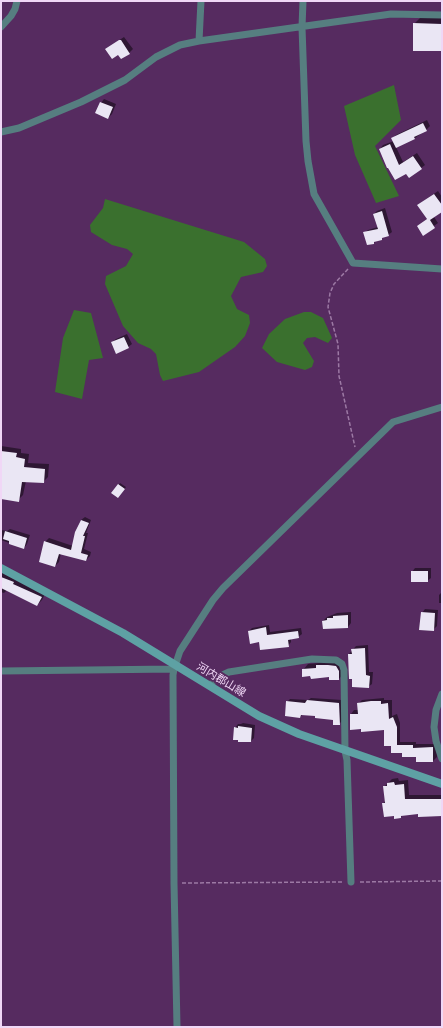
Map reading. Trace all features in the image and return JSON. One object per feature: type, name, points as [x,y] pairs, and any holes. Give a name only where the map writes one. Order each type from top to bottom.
[{"type":"main road","name":"河内郡山線","points":[[1,568],[123,633],[174,667],[210,686],[258,716],[299,734],[442,784]]},
{"type":"street","points":[[1,27],[11,16],[18,1]]},
{"type":"street","points":[[198,41],[200,1]]},
{"type":"street","points":[[303,1],[302,27],[306,141],[312,186],[317,200],[353,263],[442,269]]},
{"type":"street","points":[[1,132],[19,128],[81,102],[125,80],[156,57],[180,45],[198,41],[391,14],[442,15]]},
{"type":"street","points":[[177,1027],[174,883],[174,667],[180,651],[222,588],[393,422],[442,407]]},
{"type":"street","points":[[210,686],[216,678],[229,672],[307,660],[336,660],[342,664],[344,670],[345,751],[347,760],[351,882]]},
{"type":"street","points":[[1,671],[174,667]]},
{"type":"street","points":[[442,694],[436,710],[434,727],[436,741],[442,759]]},
{"type":"path","points":[[353,263],[334,284],[330,293],[328,307],[338,344],[339,376],[358,457]]},
{"type":"path","points":[[174,883],[442,881]]},
{"type":"green space","points":[[394,85],[401,120],[375,146],[399,196],[376,203],[355,155],[344,106]]},
{"type":"green space","points":[[105,199],[244,242],[265,259],[267,266],[263,272],[241,277],[231,296],[237,309],[249,315],[250,323],[245,336],[235,347],[199,372],[163,381],[160,375],[156,354],[151,349],[138,343],[123,326],[105,284],[106,276],[126,266],[133,254],[127,249],[112,245],[91,232],[90,225],[103,208]]},
{"type":"green space","points":[[74,310],[91,313],[103,358],[89,360],[82,399],[55,392],[63,338]]},
{"type":"green space","points":[[304,312],[311,312],[323,318],[332,338],[328,343],[315,337],[307,338],[303,343],[314,361],[312,367],[305,370],[277,362],[262,348],[269,334],[285,319]]},
{"type":"building","points":[[413,23],[442,24],[442,51],[413,51]]},
{"type":"building","points":[[121,40],[130,54],[121,59],[118,55],[112,59],[105,49]]},
{"type":"building","points":[[100,102],[113,107],[108,119],[95,113]]},
{"type":"building","points":[[423,123],[427,131],[414,137],[415,139],[396,148],[391,138]]},
{"type":"building","points":[[390,144],[399,165],[413,156],[422,169],[409,178],[406,174],[395,180],[387,168],[379,149]]},
{"type":"building","points":[[434,194],[442,205],[442,212],[430,220],[435,228],[423,236],[417,226],[427,219],[417,205]]},
{"type":"building","points":[[382,211],[389,236],[374,242],[374,244],[367,245],[363,232],[378,229],[373,214]]},
{"type":"building","points":[[124,337],[129,348],[116,354],[111,342]]},
{"type":"building","points":[[1,451],[17,453],[16,457],[25,459],[24,467],[45,469],[44,483],[22,482],[19,502],[1,499]]},
{"type":"building","points":[[118,484],[125,489],[118,498],[111,493]]},
{"type":"building","points":[[81,520],[89,523],[83,536],[85,536],[81,553],[88,555],[86,561],[59,554],[55,567],[39,562],[44,541],[71,550],[75,532]]},
{"type":"building","points":[[5,531],[27,538],[24,549],[9,544],[9,541],[3,539]]},
{"type":"building","points":[[411,571],[428,571],[428,582],[411,582]]},
{"type":"building","points":[[1,577],[14,582],[13,584],[42,597],[37,606],[1,588]]},
{"type":"building","points":[[421,612],[435,613],[434,631],[419,630]]},
{"type":"building","points":[[348,615],[348,628],[323,629],[322,621],[327,620],[327,618]]},
{"type":"building","points":[[266,627],[267,635],[298,631],[299,638],[288,640],[289,647],[260,650],[259,642],[250,644],[248,631]]},
{"type":"building","points":[[365,648],[366,675],[370,676],[369,688],[352,687],[352,679],[349,679],[348,654],[352,654],[351,649]]},
{"type":"building","points":[[316,665],[336,666],[339,671],[339,680],[329,680],[329,677],[311,679],[310,676],[302,677],[302,669],[316,668]]},
{"type":"building","points":[[307,700],[339,703],[340,725],[333,725],[333,720],[315,718],[315,716],[301,715],[300,718],[285,716],[286,701],[305,703]]},
{"type":"building","points":[[381,701],[381,704],[388,703],[389,719],[393,717],[397,727],[397,745],[413,745],[413,748],[433,747],[433,762],[416,762],[416,757],[402,757],[402,753],[391,753],[391,746],[384,746],[384,730],[361,732],[361,729],[350,730],[350,714],[358,714],[357,703]]},
{"type":"building","points":[[238,726],[252,728],[251,742],[238,742],[238,740],[233,740],[234,727],[238,728]]},
{"type":"building","points":[[394,782],[395,785],[404,784],[405,799],[442,799],[442,816],[418,817],[418,814],[401,816],[401,818],[394,819],[394,816],[384,817],[382,803],[385,803],[383,786],[387,786],[387,783]]}]
